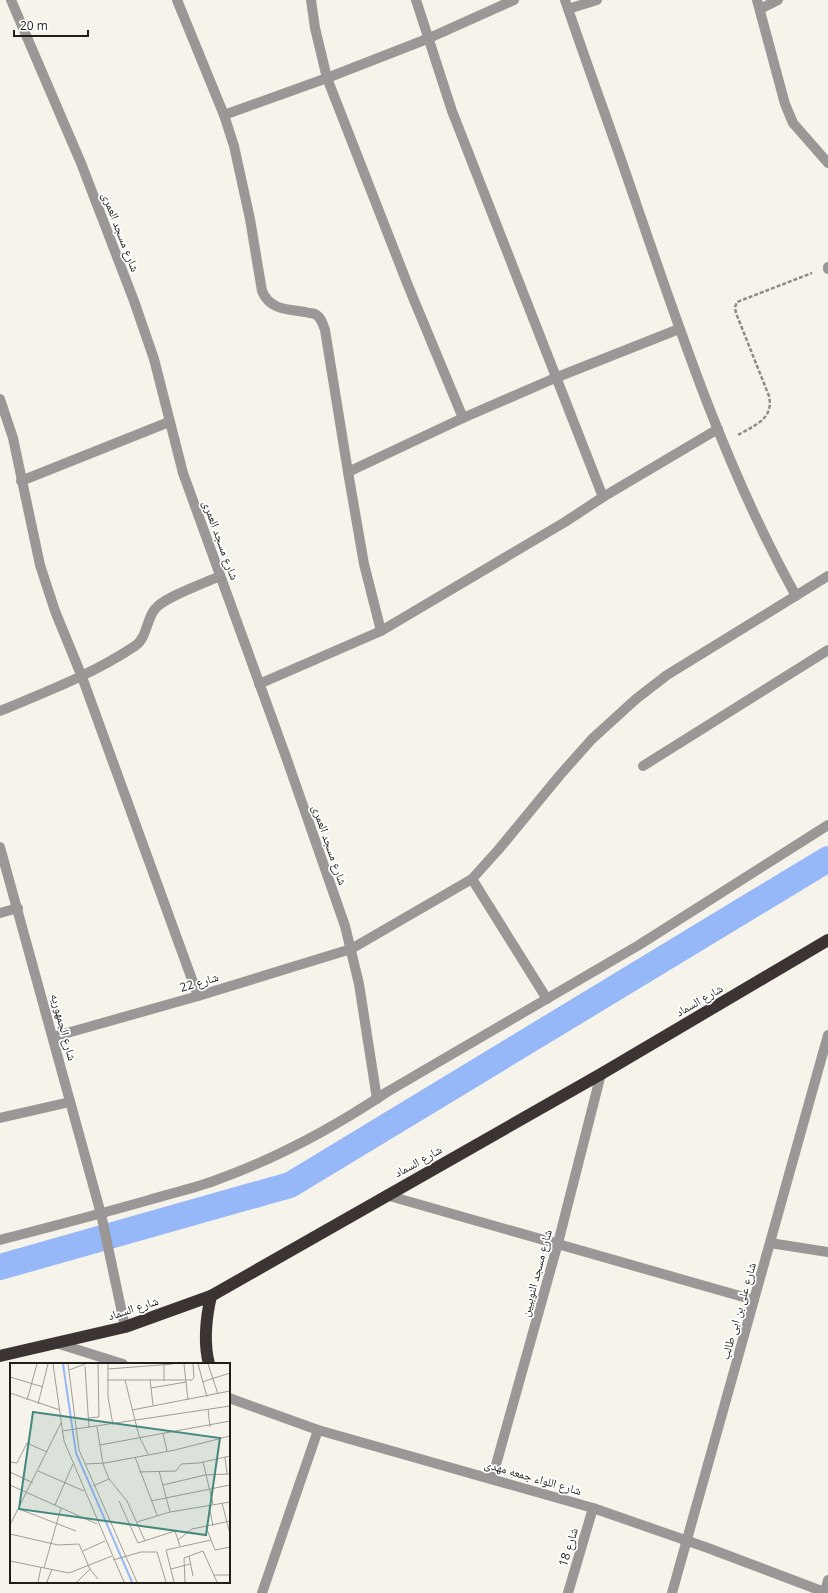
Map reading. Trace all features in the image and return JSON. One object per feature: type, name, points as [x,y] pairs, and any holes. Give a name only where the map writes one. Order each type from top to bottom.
[{"type":"highway","name":"شارع السماد","points":[[0,1356],[125,1327],[210,1296],[601,1074],[828,940]]},
{"type":"highway","points":[[209,1363],[205,1336],[206,1316],[210,1296]]},
{"type":"street","name":"شارع مسجد العمرى","points":[[11,0],[81,164],[131,294],[154,359],[183,473],[314,838],[351,949],[359,984],[377,1098]]},
{"type":"street","points":[[177,0],[224,115],[234,146],[250,219],[262,291],[271,305],[315,314],[322,320],[326,330],[364,564],[382,631]]},
{"type":"street","points":[[311,0],[328,78],[409,288],[463,418]]},
{"type":"street","points":[[416,0],[427,39],[452,111],[555,378],[603,497]]},
{"type":"street","points":[[224,115],[328,78],[427,39],[514,0]]},
{"type":"street","points":[[598,0],[566,5],[609,123],[679,329],[718,429],[758,521],[777,562],[796,596]]},
{"type":"street","points":[[778,0],[758,5],[785,104],[793,123],[828,163]]},
{"type":"street","points":[[348,472],[463,418],[555,378],[679,329]]},
{"type":"street","points":[[0,399],[13,438],[40,565],[55,611],[82,677],[198,996]]},
{"type":"street","points":[[21,480],[169,422]]},
{"type":"street","points":[[259,684],[382,631],[718,429]]},
{"type":"street","points":[[0,711],[82,677],[136,645],[144,635],[148,618],[156,608],[169,599],[220,576]]},
{"type":"street","name":"شارع 22","points":[[53,1037],[198,996],[351,949],[472,879],[592,739],[636,699],[667,675],[828,576]]},
{"type":"street","points":[[643,766],[828,650]]},
{"type":"street","points":[[0,1240],[101,1214],[218,1180],[268,1159],[352,1114],[639,945],[828,825]]},
{"type":"street","name":"شارع الجمهوريه","points":[[0,847],[101,1214],[125,1327]]},
{"type":"street","points":[[472,879],[547,999]]},
{"type":"street","points":[[0,913],[18,908]]},
{"type":"street","name":"شارع على بن ابى طالب","points":[[672,1593],[828,1035]]},
{"type":"street","name":"شارع مسجد النوبيين","points":[[492,1479],[558,1243],[601,1074]]},
{"type":"street","points":[[0,1118],[70,1102]]},
{"type":"street","points":[[386,1195],[754,1300]]},
{"type":"street","points":[[770,1243],[828,1252]]},
{"type":"street","points":[[56,1342],[120,1363]]},
{"type":"street","name":"شارع اللواء جمعه مهدى","points":[[230,1398],[318,1430],[593,1508],[687,1540],[826,1593]]},
{"type":"street","points":[[262,1593],[318,1430]]},
{"type":"street","name":"شارع 18","points":[[568,1593],[593,1508]]},
{"type":"street","points":[[826,1593],[828,1580]]},
{"type":"path","points":[[724,443],[762,421],[768,413],[771,405],[770,396],[736,313],[735,307],[737,302],[828,268]]},
{"type":"waterway","points":[[0,1267],[290,1185],[828,859]]}]
